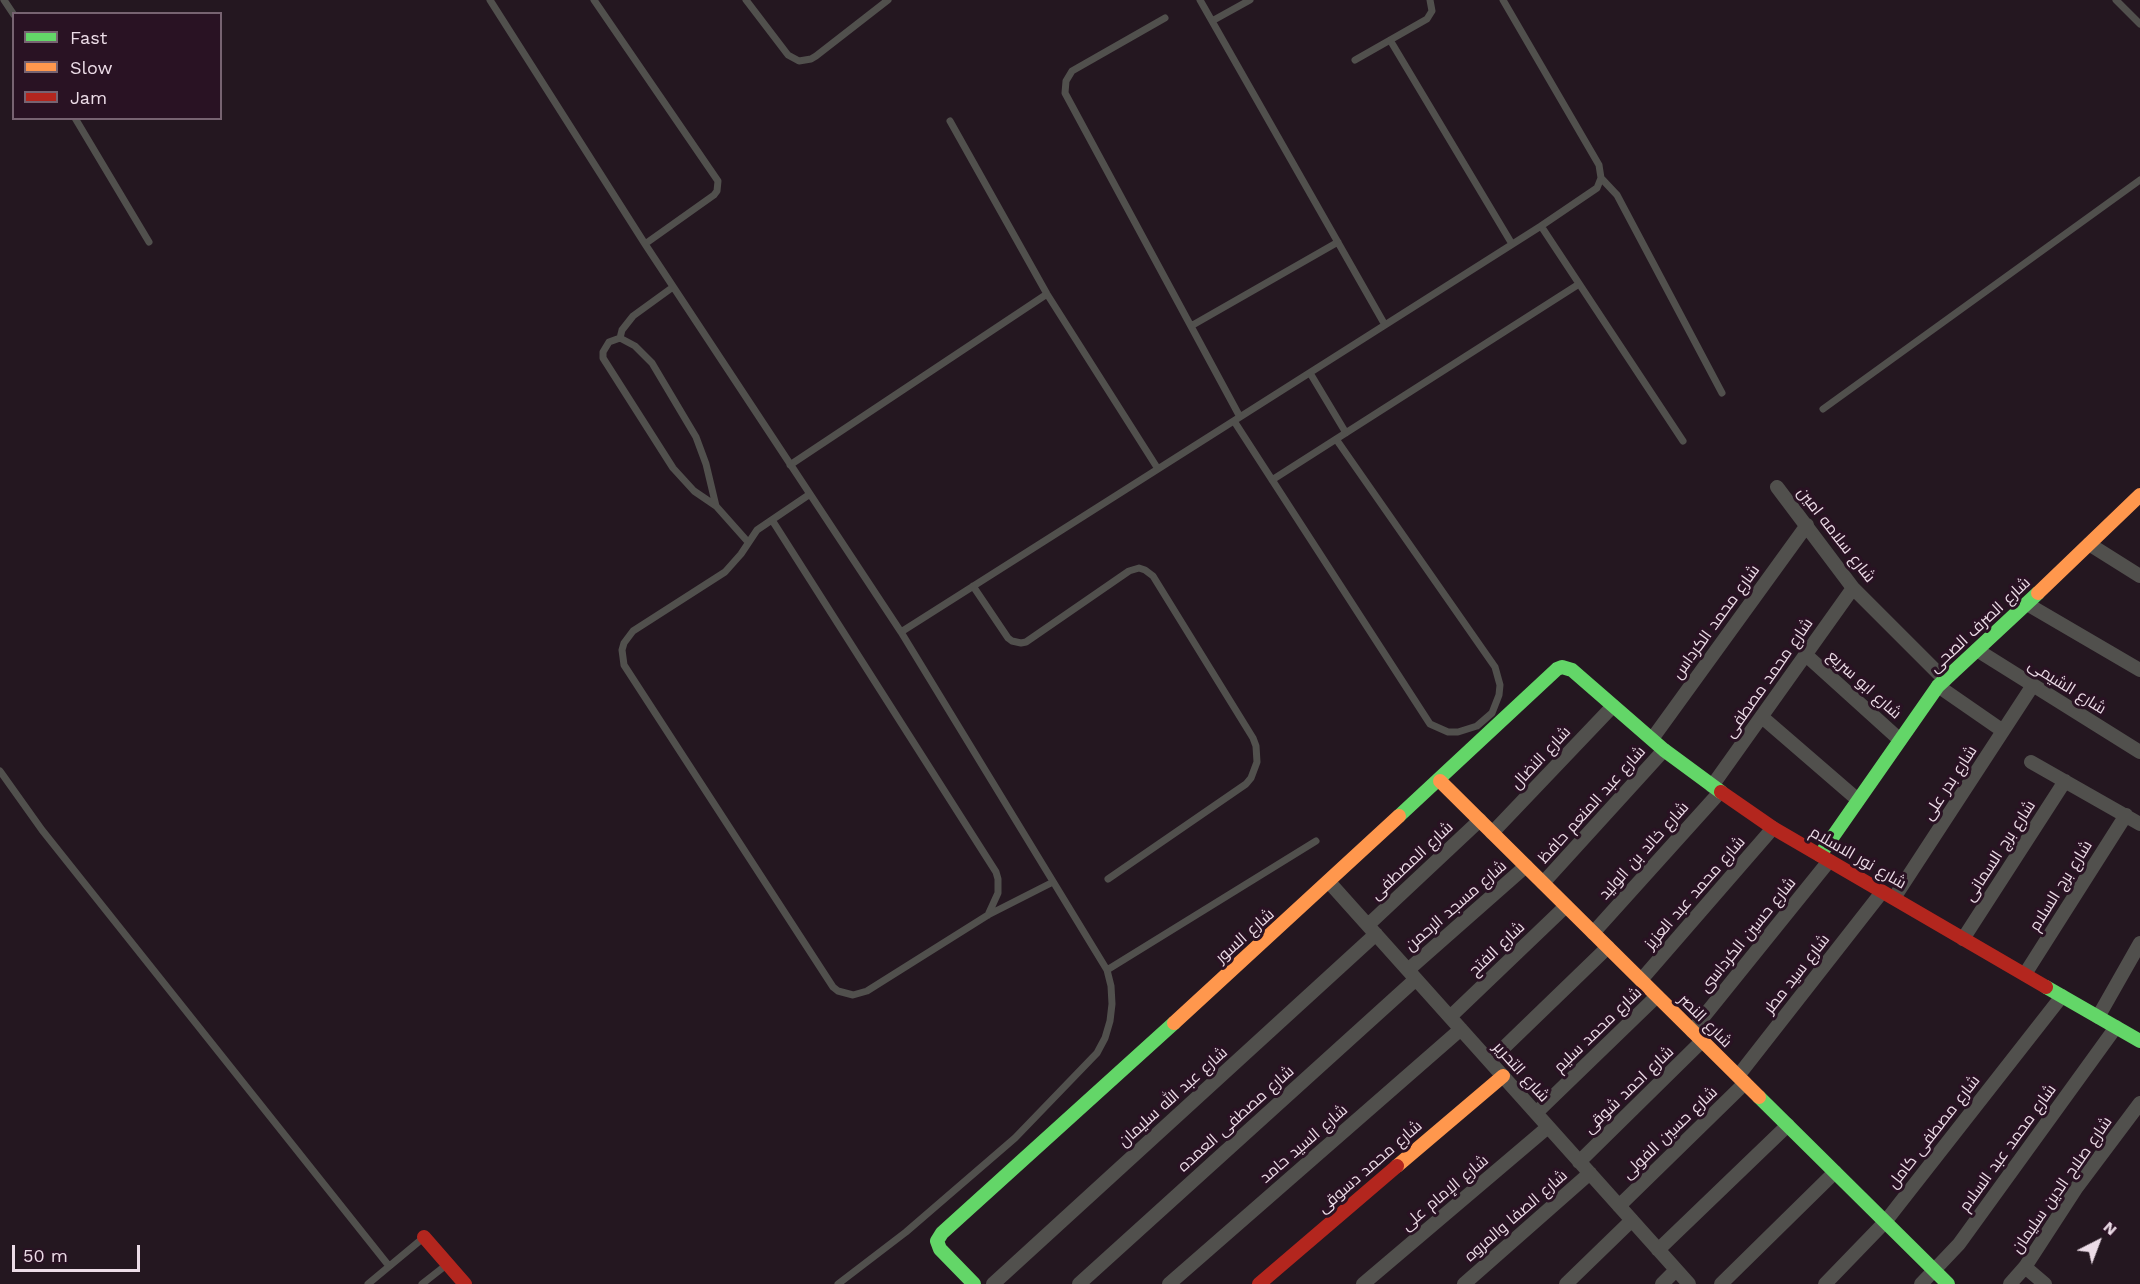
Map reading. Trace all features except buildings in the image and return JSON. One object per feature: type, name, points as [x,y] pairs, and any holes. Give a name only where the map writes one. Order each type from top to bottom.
[{"type":"street","name":"شارع سلامه امين","points":[[1778,487],[1853,588],[1941,683],[2003,731]]},
{"type":"street","name":"شارع الصرف الصحى","points":[[1824,858],[1858,800],[1941,683],[2139,498]]},
{"type":"street","name":"شارع محمد الكرداس","points":[[1652,739],[1807,525]]},
{"type":"street","points":[[2089,544],[2140,576]]},
{"type":"street","name":"شارع محمد مصطفى","points":[[1716,789],[1762,717],[1853,588]]},
{"type":"street","points":[[2027,604],[2140,670]]},
{"type":"street","name":"شارع الشيمى","points":[[1977,650],[2140,752]]},
{"type":"street","name":"شارع ابو سريع","points":[[1806,655],[1900,740]]},
{"type":"street","name":"شارع السور","points":[[974,1284],[940,1249],[937,1241],[942,1233],[1440,781],[1557,669],[1566,668],[1579,676]]},
{"type":"street","name":"شارع نور الاسلام","points":[[1579,676],[1665,750],[1773,828],[2140,1041]]},
{"type":"street","name":"شارع بدر على","points":[[1888,895],[2003,731],[2032,685]]},
{"type":"street","name":"شارع النضال","points":[[1492,833],[1613,706]]},
{"type":"street","points":[[1762,717],[1858,800]]},
{"type":"street","name":"شارع عبد المنعم حافظ","points":[[1543,883],[1665,750]]},
{"type":"street","points":[[2031,762],[2140,824]]},
{"type":"street","name":"شارع النصر","points":[[1440,781],[1948,1284]]},
{"type":"street","name":"شارع برج السمانى","points":[[1964,939],[2065,781]]},
{"type":"street","name":"شارع خالد بن الوليد","points":[[1593,933],[1716,789]]},
{"type":"street","name":"شارع برج السلام","points":[[2025,974],[2126,816]]},
{"type":"street","name":"شارع المصطفى","points":[[1372,929],[1480,820]]},
{"type":"street","name":"شارع محمد عبد العزيز","points":[[1641,980],[1773,828]]},
{"type":"street","name":"شارع حسين الكرداسى","points":[[1692,1031],[1824,858]]},
{"type":"street","name":"شارع مسجد الرحمن","points":[[1412,975],[1526,866]]},
{"type":"street","name":"شارع التحرير","points":[[1329,882],[1689,1284]]},
{"type":"street","name":"شارع سيد مطر","points":[[1741,1079],[1888,895]]},
{"type":"street","name":"شارع الفتح","points":[[1450,1017],[1566,906]]},
{"type":"street","name":"شارع عبد الله سليمان","points":[[993,1284],[1372,929]]},
{"type":"street","points":[[2098,1017],[2140,943]]},
{"type":"street","points":[[1490,1061],[1608,947]]},
{"type":"street","name":"شارع مصطفى العمده","points":[[1079,1284],[1412,975]]},
{"type":"street","name":"شارع محمد سليم","points":[[1536,1113],[1657,996]]},
{"type":"street","name":"شارع مصطفى كامل","points":[[1825,1284],[1885,1222],[2062,996]]},
{"type":"street","name":"شارع محمد عبد السلام","points":[[1921,1284],[1959,1244],[2116,1027]]},
{"type":"street","name":"شارع السيد حامد","points":[[1169,1284],[1461,1029]]},
{"type":"street","name":"شارع احمد شوقى","points":[[1580,1162],[1702,1041]]},
{"type":"street","name":"شارع محمد دسوقى","points":[[1259,1284],[1503,1076]]},
{"type":"street","name":"شارع حسين الفولى","points":[[1619,1206],[1741,1079]]},
{"type":"street","name":"شارع صلاح الدين سليمان","points":[[2010,1284],[2025,1267],[2077,1187],[2140,1103]]},
{"type":"street","points":[[1658,1250],[1788,1125]]},
{"type":"street","name":"شارع الإمام على","points":[[1363,1284],[1548,1127]]},
{"type":"street","points":[[1721,1284],[1835,1172]]},
{"type":"street","name":"شارع الصفا والمروه","points":[[1464,1284],[1590,1173]]},
{"type":"street","points":[[1566,1284],[1632,1220]]},
{"type":"street","points":[[424,1237],[465,1284]]},
{"type":"street","points":[[2025,1267],[2045,1284]]},
{"type":"street","points":[[1662,1284],[1676,1270]]},
{"type":"lane","points":[[490,0],[645,244],[901,633],[1107,970],[1112,1004],[1105,1038],[1097,1053],[1015,1138],[906,1232],[838,1284]]},
{"type":"lane","points":[[594,0],[718,181],[714,195],[645,244]]},
{"type":"lane","points":[[746,0],[788,55],[799,61],[816,56],[888,0]]},
{"type":"lane","points":[[1200,0],[1385,325]]},
{"type":"lane","points":[[1212,21],[1250,0]]},
{"type":"lane","points":[[1355,60],[1427,20],[1432,11],[1430,0]]},
{"type":"lane","points":[[1503,0],[1599,165],[1601,178],[1617,195],[1722,393]]},
{"type":"lane","points":[[2116,0],[2140,24]]},
{"type":"lane","points":[[1166,18],[1072,71],[1066,81],[1065,93],[1191,326],[1237,419],[1272,480],[1430,724],[1449,732],[1458,732],[1478,726],[1496,704],[1500,685],[1495,666],[1336,439]]},
{"type":"lane","points":[[1390,40],[1512,244]]},
{"type":"lane","points":[[76,120],[149,242]]},
{"type":"lane","points":[[950,121],[1047,294],[1158,469]]},
{"type":"lane","points":[[901,633],[1541,226],[1593,192],[1601,178]]},
{"type":"lane","points":[[1823,409],[2140,180]]},
{"type":"lane","points":[[1541,226],[1683,441]]},
{"type":"lane","points":[[1191,326],[1338,242]]},
{"type":"lane","points":[[1272,480],[1579,284]]},
{"type":"lane","points":[[673,287],[633,316],[620,338],[609,342],[603,352],[603,358],[673,468],[694,491],[716,506],[748,542]]},
{"type":"lane","points":[[790,465],[1047,294]]},
{"type":"lane","points":[[620,338],[635,346],[652,363],[696,436],[706,464],[716,506]]},
{"type":"lane","points":[[1310,373],[1346,433]]},
{"type":"lane","points":[[810,494],[757,530],[741,554],[725,572],[633,631],[622,650],[624,665],[630,675],[833,987],[838,991],[853,995],[867,991],[988,915],[1053,882]]},
{"type":"lane","points":[[772,520],[996,872],[998,893],[988,915]]},
{"type":"lane","points":[[973,586],[1008,638],[1021,643],[1026,642],[1129,571],[1139,568],[1145,570],[1153,576],[1253,738],[1257,762],[1246,784],[1108,879]]},
{"type":"lane","points":[[0,771],[42,830],[389,1266]]},
{"type":"lane","points":[[1107,970],[1316,841]]},
{"type":"lane","points":[[368,1284],[424,1237]]},
{"type":"lane","points":[[422,1284],[447,1264]]},
{"type":"traffic: fast","points":[[1820,855],[1938,686],[2038,593]]},
{"type":"traffic: fast","points":[[1399,816],[1557,669],[1562,667],[1572,670],[1664,750],[1721,792]]},
{"type":"traffic: fast","points":[[2046,987],[2140,1041]]},
{"type":"traffic: fast","points":[[974,1284],[940,1249],[937,1241],[942,1233],[1174,1023]]},
{"type":"traffic: fast","points":[[1759,1097],[1948,1284]]},
{"type":"traffic: slow","points":[[2038,593],[2140,495]]},
{"type":"traffic: slow","points":[[1440,781],[1759,1097]]},
{"type":"traffic: slow","points":[[1174,1023],[1399,816]]},
{"type":"traffic: slow","points":[[1397,1166],[1503,1076]]},
{"type":"traffic: jam","points":[[1721,792],[1773,828],[2046,987]]},
{"type":"traffic: jam","points":[[1259,1284],[1397,1166]]},
{"type":"traffic: jam","points":[[424,1237],[465,1284]]}]
